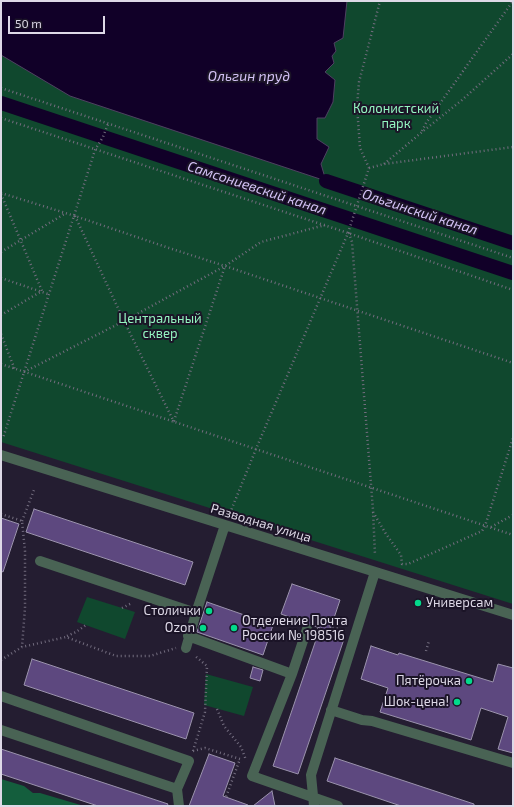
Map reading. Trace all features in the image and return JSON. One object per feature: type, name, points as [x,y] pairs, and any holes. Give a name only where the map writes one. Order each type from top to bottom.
[{"type":"street","name":"Разводная улица","points":[[1,455],[513,615]]},
{"type":"street","points":[[186,648],[188,636],[225,525]]},
{"type":"street","points":[[40,561],[196,613]]},
{"type":"street","points":[[314,802],[310,775],[375,572]]},
{"type":"street","points":[[307,629],[292,674],[252,776],[314,802],[338,806]]},
{"type":"street","points":[[188,636],[292,674]]},
{"type":"street","points":[[1,696],[191,756],[177,789],[179,806]]},
{"type":"street","points":[[331,710],[513,763]]},
{"type":"street","points":[[1,730],[177,789]]},
{"type":"path","points":[[230,513],[351,226],[364,179],[369,168],[360,148],[357,106],[359,82],[380,1]]},
{"type":"path","points":[[422,132],[426,123],[513,1]]},
{"type":"path","points":[[384,164],[462,100],[513,54]]},
{"type":"path","points":[[1,88],[513,258]]},
{"type":"path","points":[[1,118],[348,232],[513,290]]},
{"type":"path","points":[[1,438],[75,216],[95,150],[103,137],[108,124]]},
{"type":"path","points":[[369,168],[384,164],[513,147]]},
{"type":"path","points":[[1,194],[66,213],[513,363]]},
{"type":"path","points":[[1,194],[42,291]]},
{"type":"path","points":[[1,252],[66,213]]},
{"type":"path","points":[[75,216],[124,321],[174,422]]},
{"type":"path","points":[[24,372],[124,321],[225,266],[261,242],[326,225]]},
{"type":"path","points":[[348,232],[352,242],[371,488],[374,555]]},
{"type":"path","points":[[174,422],[225,266]]},
{"type":"path","points":[[1,278],[48,294]]},
{"type":"path","points":[[1,315],[42,291]]},
{"type":"path","points":[[1,334],[15,370]]},
{"type":"path","points":[[1,364],[15,370],[513,535]]},
{"type":"path","points":[[372,510],[386,534],[401,555],[402,564],[408,564],[482,531],[485,526],[513,438]]},
{"type":"path","points":[[22,647],[25,608],[25,551],[22,521],[34,490]]},
{"type":"path","points":[[1,514],[22,521]]},
{"type":"path","points":[[490,528],[513,515]]},
{"type":"path","points":[[1,660],[22,647],[66,637],[86,625]]},
{"type":"path","points":[[307,629],[331,626],[355,635]]},
{"type":"path","points":[[66,637],[116,656],[150,656],[182,647],[186,648],[207,666],[205,712],[191,756]]},
{"type":"path","points":[[426,650],[429,641]]},
{"type":"path","points":[[191,756],[205,748],[240,759],[226,797]]},
{"type":"green space","name":"Центральный сквер","points":[[1,1],[513,1],[513,604],[1,442]]},
{"type":"green space","points":[[87,597],[135,612],[125,639],[77,622]]},
{"type":"green space","points":[[206,674],[253,687],[244,716],[204,705]]},
{"type":"green space","points":[[1,779],[24,786],[33,793],[40,793],[84,806],[1,806]]},
{"type":"water","name":"Ольгин пруд","points":[[1,1],[347,1],[343,38],[334,43],[336,51],[332,56],[334,63],[325,72],[335,80],[333,102],[325,118],[317,118],[317,139],[329,147],[321,164],[326,181],[70,96],[1,55]]},
{"type":"building","points":[[34,509],[193,562],[185,585],[26,532]]},
{"type":"building","points":[[1,518],[19,524],[3,572],[1,571]]},
{"type":"building","points":[[292,584],[340,600],[329,633],[344,639],[298,774],[273,766],[320,628],[281,614]]},
{"type":"building","name":"Отделение Почта России № 198516","points":[[207,602],[273,625],[263,655],[197,632]]},
{"type":"building","points":[[371,646],[398,655],[399,653],[493,682],[498,664],[513,668],[513,753],[498,749],[508,717],[481,708],[471,740],[380,712],[388,688],[361,679]]},
{"type":"building","points":[[32,659],[194,713],[186,739],[24,685]]},
{"type":"building","points":[[253,667],[263,670],[260,681],[250,678]]},
{"type":"building","points":[[1,749],[168,804],[167,806],[98,806],[1,774]]},
{"type":"building","points":[[209,754],[235,763],[223,796],[248,806],[189,806]]},
{"type":"building","points":[[335,758],[474,804],[474,806],[401,806],[327,781]]},
{"type":"building","points":[[272,791],[275,806],[253,806]]},
{"type":"waterway","name":"Самсониевский канал","points":[[1,103],[513,273]]},
{"type":"waterway","name":"Ольгинский канал","points":[[326,181],[513,243]]},
{"type":"place","name":"Универсам","points":[[418,603]]},
{"type":"place","name":"Столички","points":[[209,611]]},
{"type":"place","name":"Ozon","points":[[203,628]]},
{"type":"place","name":"Отделение Почта России № 198516","points":[[234,628]]},
{"type":"place","name":"Пятёрочка","points":[[469,681]]},
{"type":"place","name":"Шок-цена!","points":[[457,702]]},
{"type":"park label","name":"Колонистский парк","points":[[396,116]]}]
